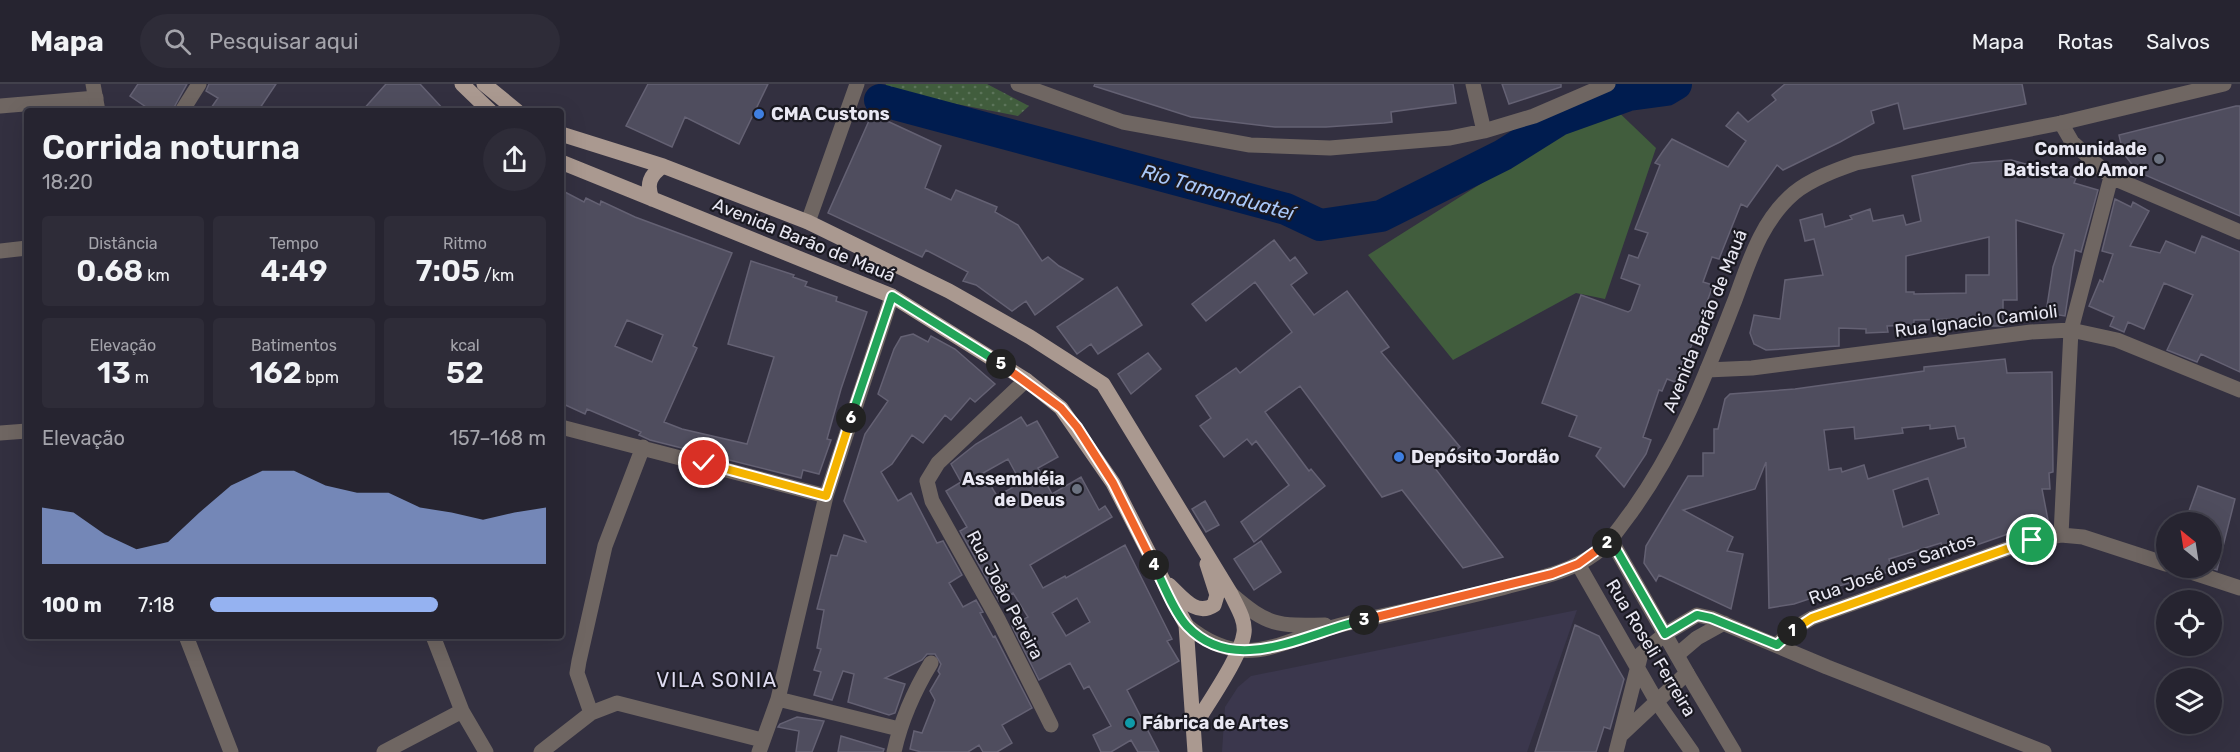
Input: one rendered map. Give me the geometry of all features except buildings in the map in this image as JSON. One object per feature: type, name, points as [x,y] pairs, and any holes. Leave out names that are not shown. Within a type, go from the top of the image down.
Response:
[{"type":"main road","points":[[462,84],[487,108]]},
{"type":"main road","points":[[484,84],[513,108]]},
{"type":"main road","name":"Avenida Barão de Mauá","points":[[564,135],[663,166],[808,222],[949,291],[1030,337],[1103,384],[1231,594]]},
{"type":"main road","name":"Avenida Barão de Mauá","points":[[564,163],[892,296],[1026,380],[1061,408],[1077,427],[1113,483],[1186,625]]},
{"type":"main road","points":[[652,200],[649,189],[650,179],[653,173],[663,166]]},
{"type":"main road","points":[[1160,577],[1195,608],[1208,609],[1214,605],[1217,595],[1207,568],[1209,557]]},
{"type":"main road","points":[[1194,727],[1238,652],[1244,633],[1243,624],[1231,594]]},
{"type":"main road","points":[[1186,625],[1195,752]]},
{"type":"street","points":[[184,108],[199,84]]},
{"type":"street","points":[[808,222],[857,84]]},
{"type":"street","points":[[1018,84],[1051,90],[1123,122],[1250,145],[1330,148],[1450,138],[1484,131],[1534,116],[1608,84]]},
{"type":"street","points":[[1473,84],[1484,131]]},
{"type":"street","name":"Avenida Barão de Mauá","points":[[1186,625],[1204,640],[1238,652],[1260,651],[1340,625],[1448,602],[1552,574],[1578,564],[1597,553],[1611,540],[1662,468],[1676,442],[1707,370],[1767,222],[1795,193],[1831,172],[1856,163],[2061,123],[2224,84]]},
{"type":"street","points":[[0,106],[95,98]]},
{"type":"street","points":[[2061,123],[2072,142],[2111,177],[2240,232]]},
{"type":"street","points":[[2061,535],[2071,330],[2111,177]]},
{"type":"street","points":[[0,250],[24,248]]},
{"type":"street","points":[[541,752],[591,713],[616,703],[761,746],[778,699],[826,496],[892,296]]},
{"type":"street","name":"Rua Ignacio Camioli","points":[[1707,370],[1752,368],[2031,332],[2071,330],[2116,340],[2240,390]]},
{"type":"street","name":"Rua João Pereira","points":[[1026,380],[938,463],[927,481],[932,501],[999,621],[1051,725]]},
{"type":"street","points":[[564,428],[826,496]]},
{"type":"street","points":[[0,433],[24,431]]},
{"type":"street","points":[[591,713],[577,673],[579,661],[605,546],[642,447]]},
{"type":"street","name":"Rua José dos Santos","points":[[1777,645],[1793,629],[1812,618],[2032,540],[2061,535],[2083,537],[2156,561]]},
{"type":"street","name":"Rua Roseli Ferreira","points":[[1611,540],[1734,752]]},
{"type":"street","name":"Rua Roseli Ferreira","points":[[1578,564],[1657,702],[1692,752]]},
{"type":"street","points":[[2210,578],[2240,588]]},
{"type":"street","name":"Avenida Barão de Mauá","points":[[1231,594],[1255,615],[1269,622],[1289,626],[1340,625]]},
{"type":"street","points":[[1616,752],[1637,664],[1646,649],[1665,634],[1697,615],[1724,623],[2044,752]]},
{"type":"street","points":[[1677,655],[1697,638],[1724,623]]},
{"type":"street","points":[[187,639],[231,752]]},
{"type":"street","points":[[434,639],[462,711],[486,752]]},
{"type":"street","points":[[894,752],[899,729],[917,686],[931,663]]},
{"type":"street","points":[[1621,735],[1687,673]]},
{"type":"street","points":[[778,699],[899,729]]},
{"type":"street","points":[[384,752],[462,711]]},
{"type":"shaded area","points":[[1577,610],[1527,752],[1222,752],[1225,707],[1238,687],[1251,676]]},
{"type":"green space","points":[[886,84],[987,84],[1029,106],[1018,116],[884,90]]},
{"type":"green space","points":[[1609,103],[1656,148],[1605,299],[1576,293],[1453,360],[1368,255]]},
{"type":"waterway","name":"Rio Tamanduateí","points":[[880,100],[1286,209],[1320,225],[1381,216],[1503,155],[1559,120],[1629,95],[1666,90],[1676,84]]},
{"type":"place","name":"CMA Custons","points":[[759,114]]},
{"type":"place","name":"Comunidade Batista do Amor","points":[[2159,159]]},
{"type":"place","name":"Depósito Jordão","points":[[1399,457]]},
{"type":"place","name":"Assembléia de Deus","points":[[1077,489]]},
{"type":"place","name":"Fábrica de Artes","points":[[1130,723]]},
{"type":"district","name":"VILA SONIA","points":[[717,680]]},
{"type":"route","points":[[704,463],[826,496],[892,296],[1026,380],[1061,408],[1077,427],[1113,483],[1186,625],[1204,640],[1224,649],[1238,652],[1260,651],[1340,625],[1448,602],[1552,574],[1578,564],[1597,553],[1611,540],[1665,634],[1686,619],[1697,615],[1711,618],[1777,645],[1793,629],[1812,618],[2032,540]]}]
